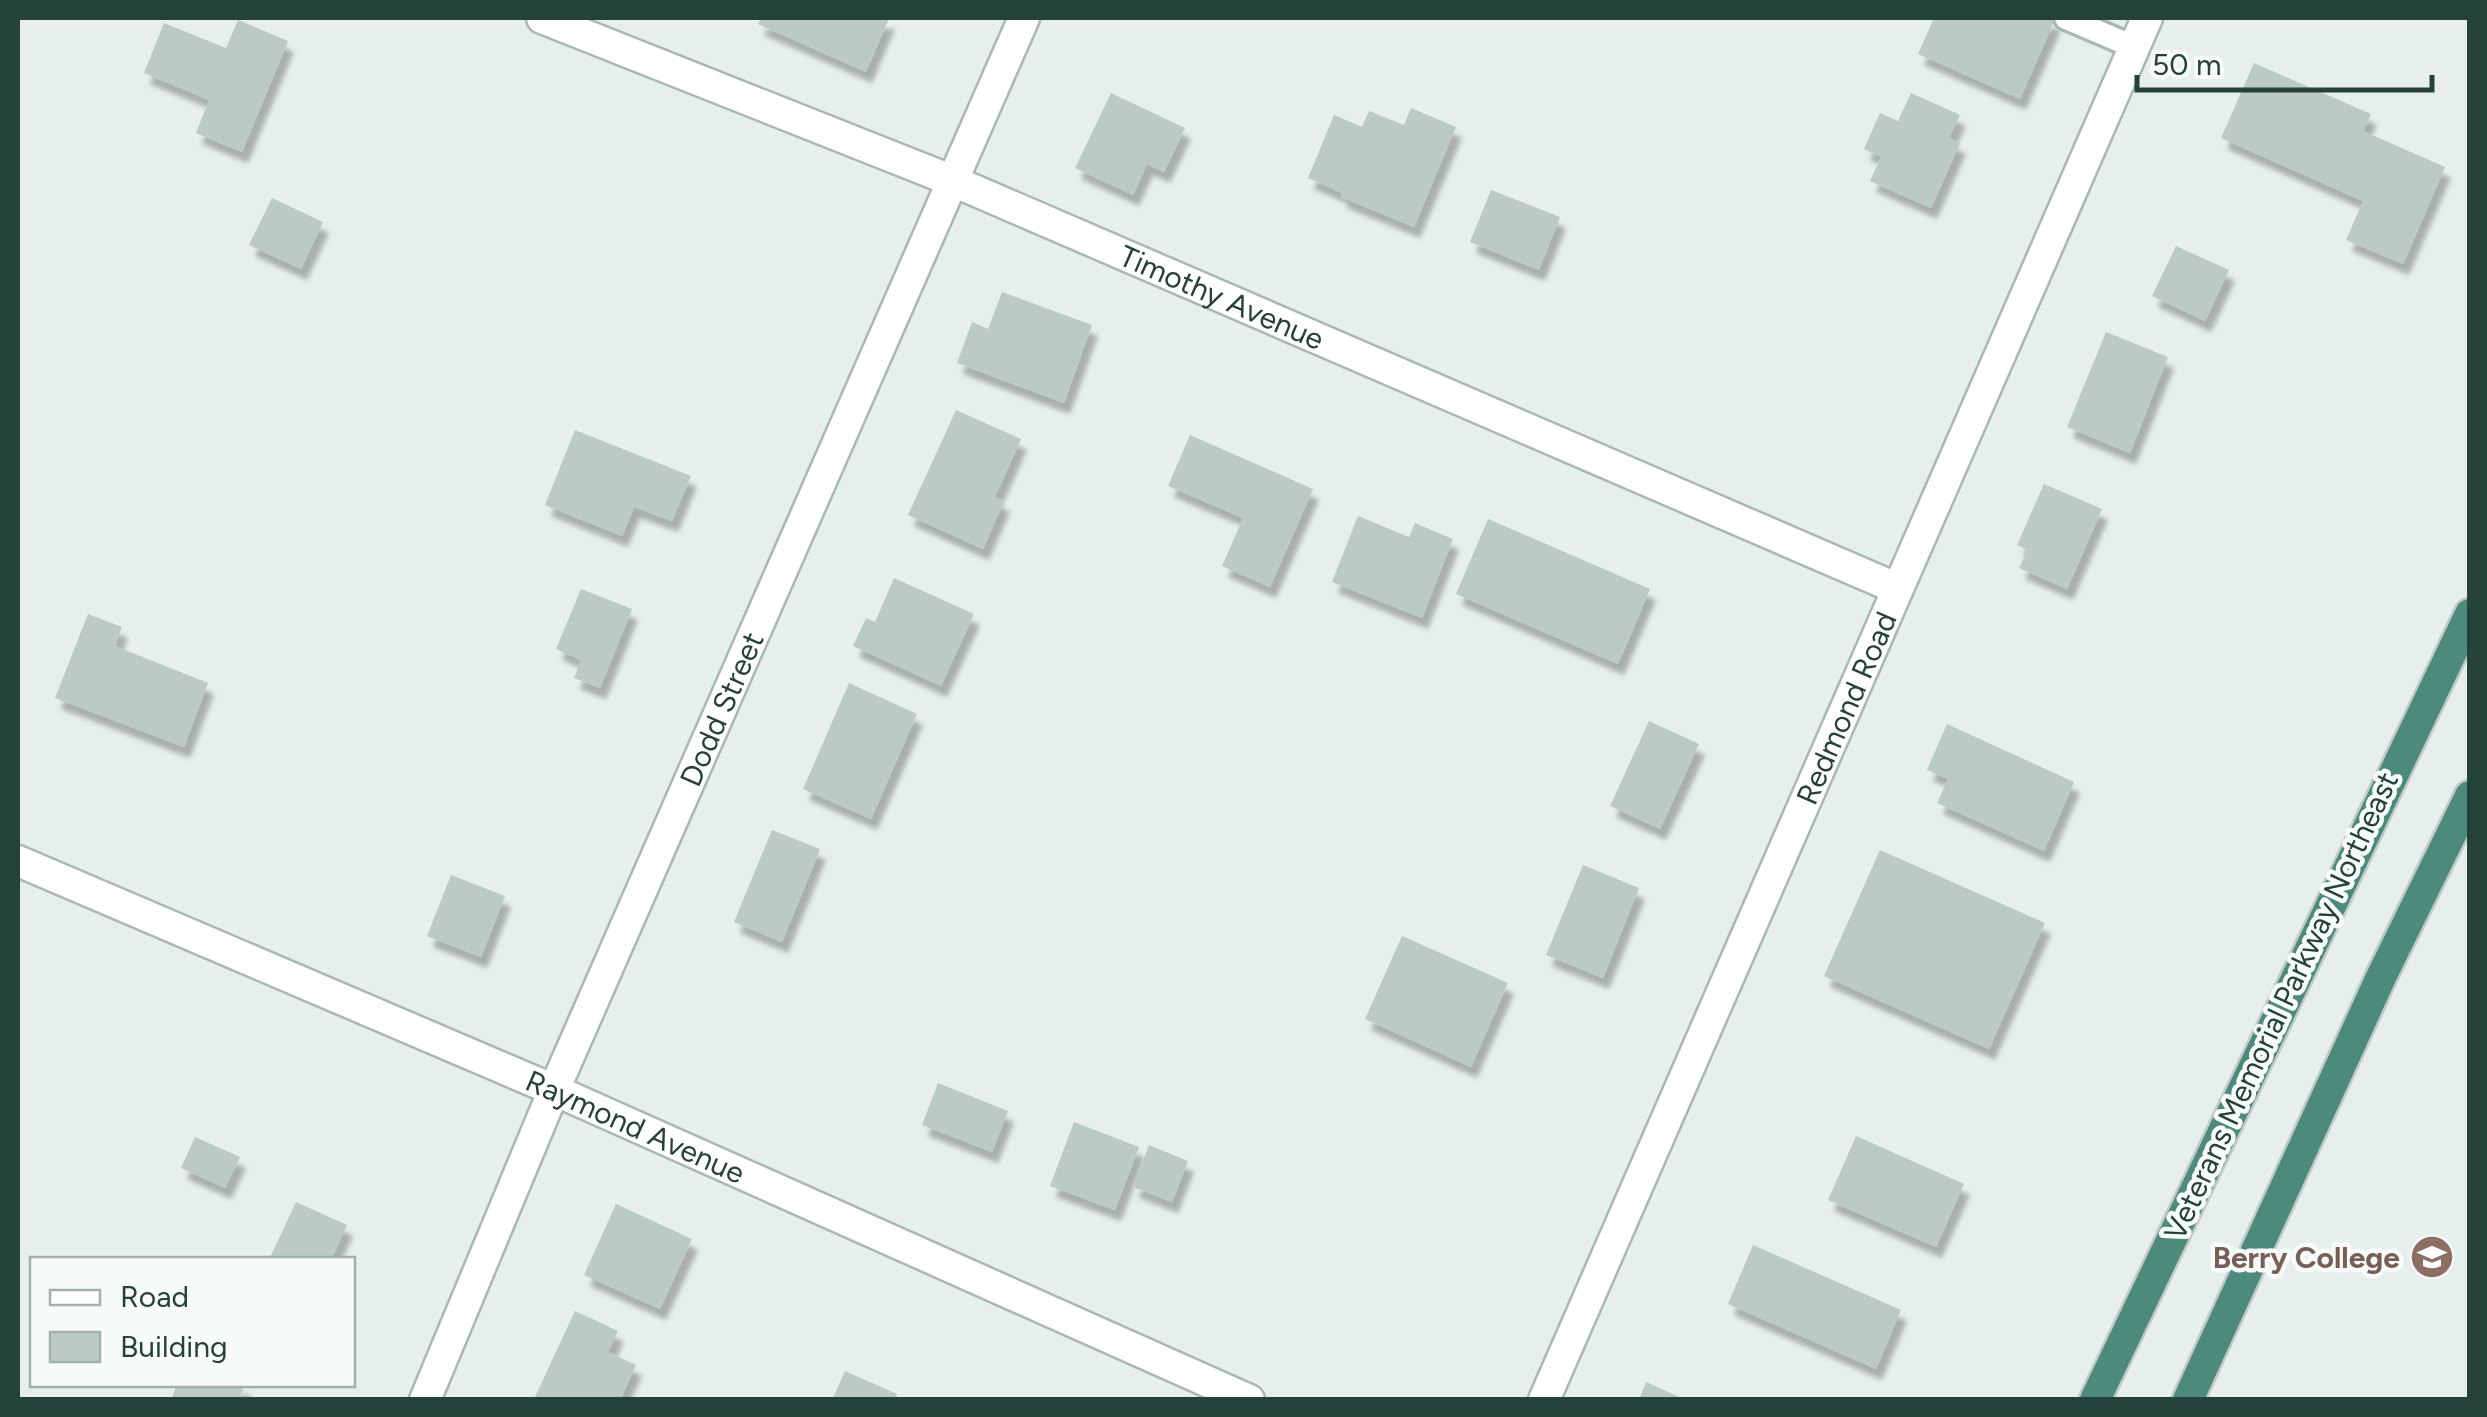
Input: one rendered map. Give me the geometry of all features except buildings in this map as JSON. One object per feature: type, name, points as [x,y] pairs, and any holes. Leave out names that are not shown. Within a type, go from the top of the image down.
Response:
[{"type":"highway","name":"Veterans Memorial Parkway Northeast","points":[[2095,1400],[2470,614]]},
{"type":"highway","points":[[2188,1400],[2382,974],[2470,796]]},
{"type":"street","name":"Timothy Avenue","points":[[542,18],[953,181],[1896,588]]},
{"type":"street","name":"Dodd Street","points":[[424,1400],[554,1090],[1024,18]]},
{"type":"street","name":"Redmond Road","points":[[1544,1400],[2147,18]]},
{"type":"street","name":"Raymond Avenue","points":[[18,860],[554,1090],[1249,1400]]},
{"type":"lane","points":[[2066,18],[2134,47]]},
{"type":"place","name":"Berry College","points":[[2432,1257]]}]
